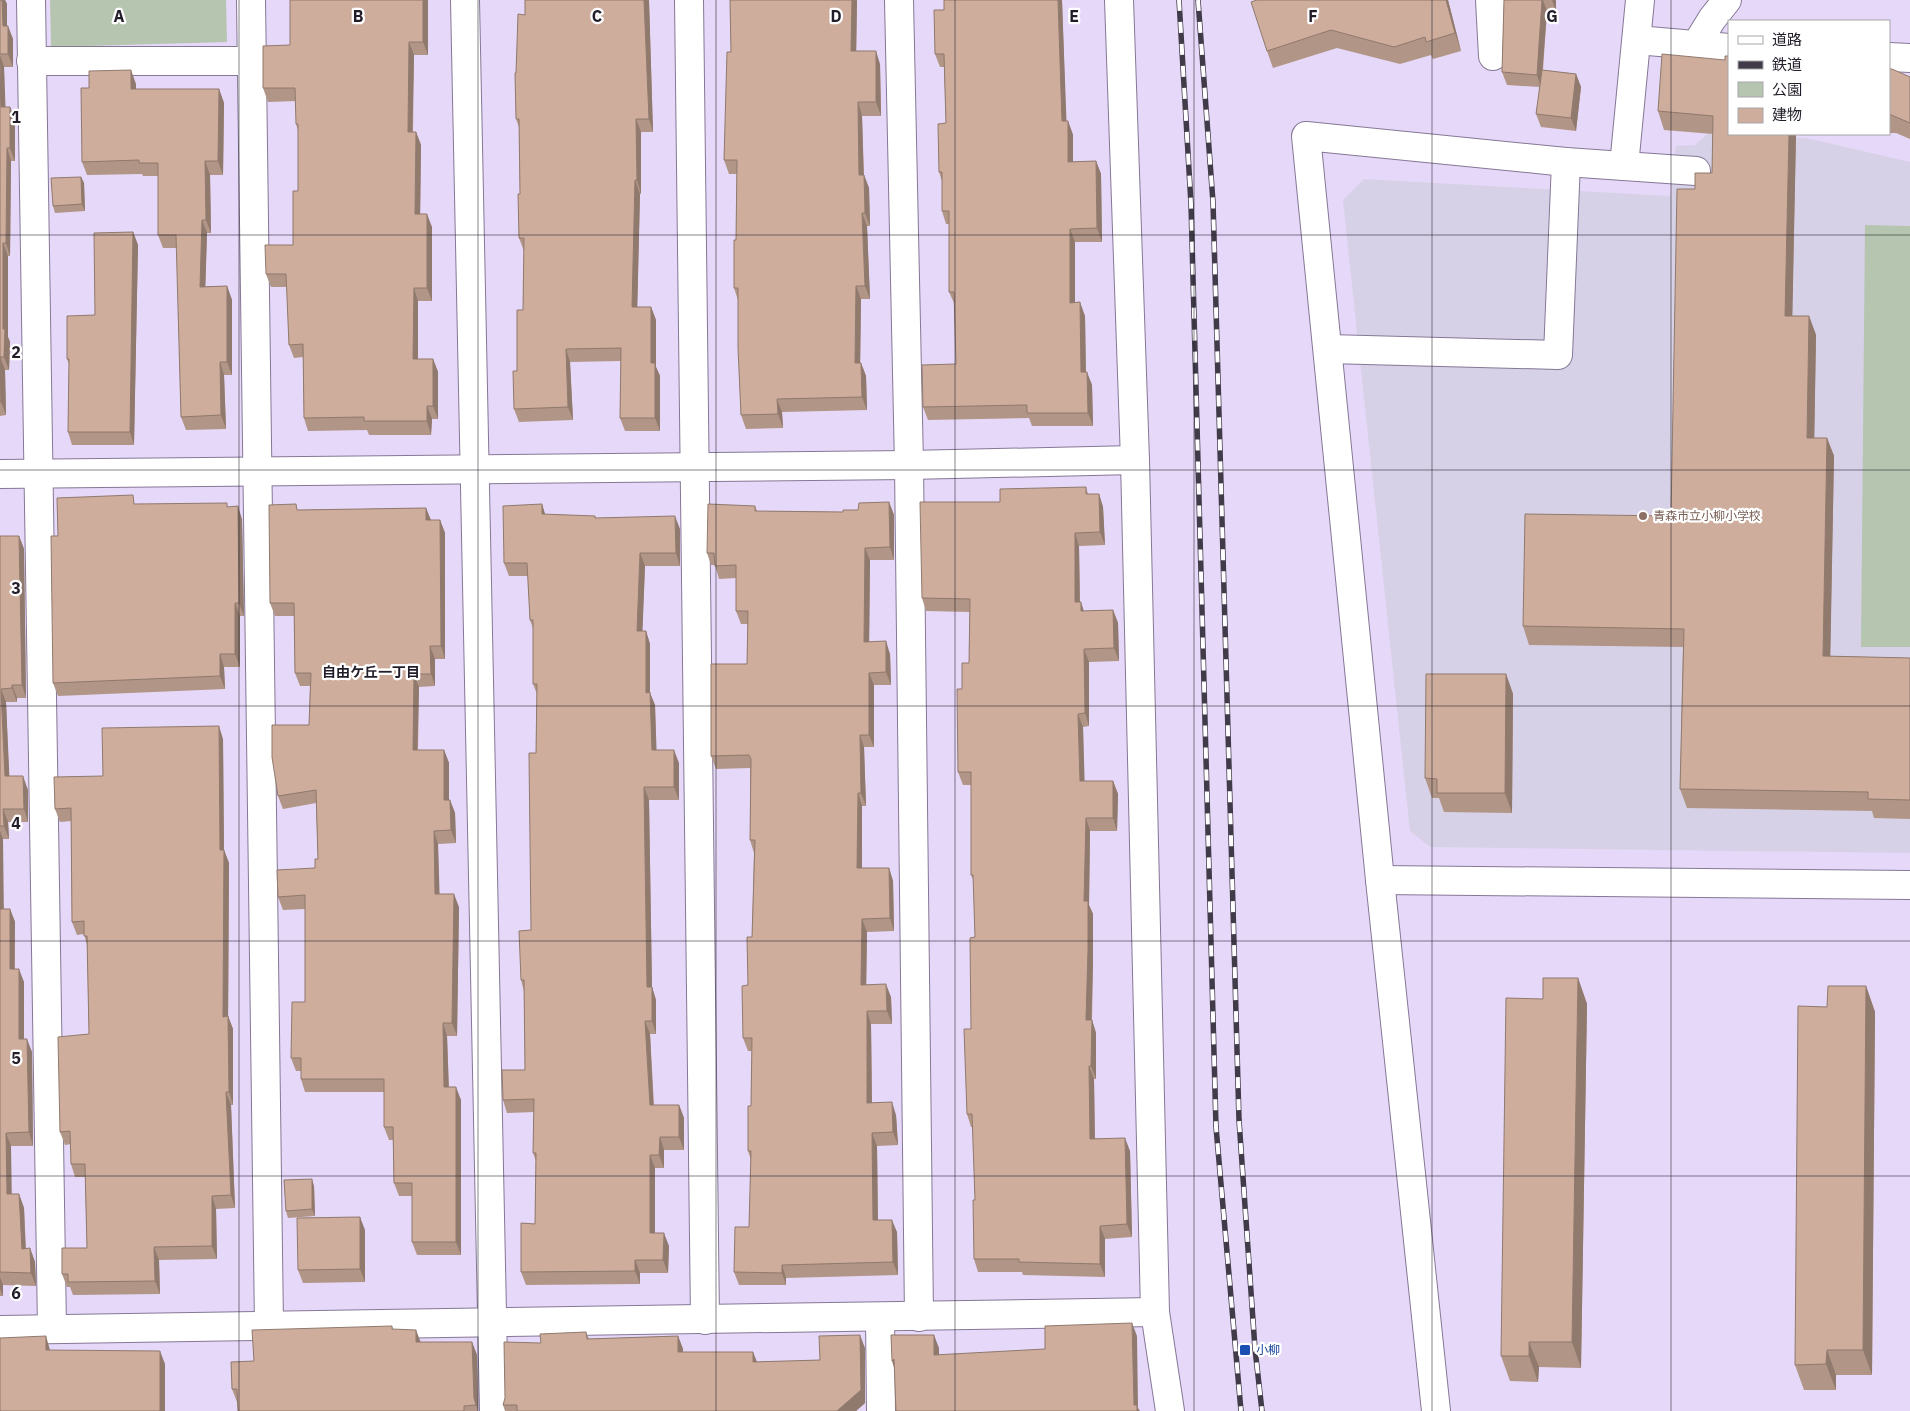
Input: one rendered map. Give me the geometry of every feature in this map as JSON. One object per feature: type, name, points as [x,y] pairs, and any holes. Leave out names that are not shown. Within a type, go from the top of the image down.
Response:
[{"type":"street","points":[[31,0],[52,1329]]},
{"type":"street","points":[[251,0],[269,1326]]},
{"type":"street","points":[[465,0],[494,1323],[494,1411]]},
{"type":"street","points":[[689,0],[705,1320]]},
{"type":"street","points":[[900,0],[909,465],[918,1316]]},
{"type":"street","points":[[1119,0],[1135,460],[1155,1312],[1170,1411]]},
{"type":"street","points":[[1490,0],[1493,56]]},
{"type":"street","points":[[1624,166],[1640,0]]},
{"type":"street","points":[[1696,45],[1712,19],[1727,0]]},
{"type":"street","points":[[1637,40],[1728,48]]},
{"type":"street","points":[[1890,57],[1910,58]]},
{"type":"street","points":[[32,61],[252,61]]},
{"type":"street","points":[[1436,1411],[1380,880],[1306,136],[1566,162],[1696,171]]},
{"type":"street","points":[[1328,349],[1558,355],[1566,162]]},
{"type":"street","points":[[0,474],[909,465],[1135,460]]},
{"type":"street","points":[[1380,880],[1910,885]]},
{"type":"street","points":[[0,1330],[1155,1312]]},
{"type":"street","points":[[880,1317],[881,1411]]},
{"type":"shaded area","name":"青森市立小柳小学校","points":[[1713,129],[1728,135],[1769,135],[1811,139],[1910,162],[1910,853],[1430,847],[1410,831],[1343,200],[1364,179],[1670,196],[1676,146],[1695,145]]},
{"type":"green space","points":[[50,0],[226,0],[227,42],[51,47]]},
{"type":"green space","points":[[1865,225],[1910,226],[1910,647],[1861,647]]},
{"type":"building","points":[[0,0],[2,0],[3,26],[8,26],[8,54],[0,54]]},
{"type":"building","points":[[290,0],[423,0],[423,42],[409,42],[408,132],[416,132],[415,214],[427,214],[427,288],[414,288],[413,359],[433,359],[433,406],[427,406],[427,421],[364,421],[364,417],[304,418],[303,344],[289,345],[286,274],[266,274],[265,245],[293,245],[293,191],[298,191],[298,124],[296,124],[295,88],[263,88],[263,46],[290,45]]},
{"type":"building","points":[[525,0],[644,0],[649,119],[636,119],[637,180],[635,180],[632,307],[651,307],[651,363],[655,363],[655,418],[620,418],[621,348],[566,349],[568,407],[514,409],[513,371],[517,371],[517,310],[523,310],[524,238],[519,238],[519,119],[516,119],[515,73],[518,14],[525,15]]},
{"type":"building","points":[[730,0],[852,0],[851,51],[876,51],[876,102],[858,102],[859,175],[864,175],[865,213],[862,213],[865,286],[856,286],[855,363],[861,363],[862,397],[777,399],[778,414],[741,415],[738,288],[734,288],[737,160],[724,160],[727,52],[731,52]]},
{"type":"building","points":[[944,0],[1058,0],[1062,121],[1068,121],[1068,162],[1096,161],[1097,228],[1070,229],[1070,303],[1080,302],[1081,372],[1087,372],[1088,413],[1027,413],[1027,405],[923,407],[922,365],[956,364],[954,292],[949,292],[949,211],[942,211],[942,172],[939,172],[938,124],[946,123],[944,54],[935,54],[934,10],[944,10]]},
{"type":"building","points":[[1257,0],[1446,0],[1455,33],[1426,42],[1425,37],[1394,47],[1331,30],[1267,51],[1251,2]]},
{"type":"building","points":[[1504,0],[1542,0],[1537,75],[1502,72]]},
{"type":"building","points":[[1662,54],[1725,60],[1725,56],[1728,56],[1728,135],[1789,135],[1785,316],[1809,316],[1807,438],[1827,438],[1823,656],[1910,658],[1910,800],[1868,799],[1868,792],[1680,789],[1684,629],[1523,626],[1525,514],[1671,516],[1677,189],[1695,189],[1695,173],[1712,173],[1713,116],[1658,111]]},
{"type":"building","points":[[1890,69],[1910,77],[1910,123],[1890,114]]},
{"type":"building","points":[[131,70],[131,89],[219,89],[218,161],[205,161],[206,220],[202,220],[200,287],[227,286],[227,362],[220,362],[221,415],[181,417],[176,235],[158,235],[158,163],[139,163],[139,160],[82,162],[81,88],[89,88],[89,71]]},
{"type":"building","points":[[1542,70],[1576,74],[1571,118],[1536,114]]},
{"type":"building","points":[[0,73],[1,107],[10,107],[10,148],[7,148],[6,243],[3,243],[4,357],[0,357]]},
{"type":"building","points":[[81,177],[82,204],[53,206],[51,178]]},
{"type":"building","points":[[133,232],[130,432],[68,432],[69,359],[67,359],[67,316],[95,315],[94,233]]},
{"type":"building","points":[[0,357],[1,402],[0,402]]},
{"type":"building","points":[[1086,487],[1086,494],[1099,494],[1100,532],[1075,533],[1075,602],[1081,602],[1081,611],[1113,610],[1114,648],[1084,649],[1085,713],[1078,714],[1080,781],[1113,781],[1113,818],[1086,818],[1084,901],[1088,901],[1088,950],[1086,1020],[1092,1020],[1091,1066],[1089,1066],[1090,1139],[1125,1138],[1127,1224],[1100,1226],[1100,1264],[1019,1262],[1019,1259],[974,1259],[973,1200],[975,1200],[972,1114],[967,1114],[964,1029],[971,1029],[970,938],[975,937],[973,875],[971,875],[971,772],[958,772],[957,689],[962,689],[962,663],[969,663],[970,599],[922,598],[920,502],[1000,502],[1000,489]]},
{"type":"building","points":[[133,495],[134,504],[227,503],[227,507],[238,506],[239,603],[235,603],[235,654],[220,654],[220,676],[53,683],[51,536],[58,536],[57,498]]},
{"type":"building","points":[[889,502],[890,547],[865,548],[864,642],[886,641],[886,672],[869,673],[869,735],[860,735],[861,793],[858,793],[857,868],[889,868],[890,918],[862,919],[861,985],[886,984],[887,1011],[867,1011],[867,1103],[892,1102],[893,1132],[872,1133],[873,1220],[892,1220],[893,1262],[782,1265],[782,1273],[734,1272],[735,1227],[749,1227],[751,1151],[748,1151],[748,1106],[751,1106],[752,1038],[743,1038],[742,986],[748,985],[747,937],[752,937],[755,840],[750,840],[751,759],[749,755],[711,756],[711,664],[747,664],[748,611],[736,611],[736,565],[715,566],[714,553],[707,553],[708,504],[755,506],[755,511],[843,512],[843,510],[858,510],[859,503]]},
{"type":"building","points":[[296,504],[297,510],[426,508],[426,520],[440,520],[441,646],[430,646],[431,674],[414,674],[413,750],[444,750],[444,800],[450,800],[451,830],[434,831],[435,894],[454,894],[452,1023],[443,1023],[444,1087],[456,1087],[456,1242],[412,1242],[412,1183],[394,1183],[393,1127],[384,1127],[384,1079],[301,1079],[301,1058],[291,1058],[292,1002],[305,1002],[305,895],[278,897],[277,870],[315,868],[315,859],[318,859],[316,790],[278,796],[272,757],[272,725],[309,725],[311,673],[295,673],[294,603],[270,603],[269,505]]},
{"type":"building","points":[[542,504],[542,514],[595,516],[595,518],[675,516],[676,553],[640,553],[637,631],[646,631],[646,693],[650,692],[652,750],[674,750],[674,787],[644,787],[647,987],[652,987],[652,1021],[645,1021],[650,1105],[679,1105],[679,1137],[660,1137],[659,1155],[650,1155],[650,1233],[664,1233],[663,1260],[635,1260],[635,1271],[521,1272],[521,1223],[535,1224],[536,1153],[533,1153],[534,1099],[503,1100],[502,1070],[525,1070],[524,980],[521,980],[519,931],[531,930],[529,753],[536,753],[537,684],[533,684],[533,620],[530,620],[527,563],[504,563],[503,506]]},
{"type":"building","points":[[0,536],[19,536],[22,685],[12,685],[12,688],[1,689],[5,776],[23,776],[24,809],[3,809],[4,826],[0,826]]},
{"type":"building","points":[[1426,674],[1506,674],[1505,793],[1437,793],[1437,779],[1425,778]]},
{"type":"building","points":[[219,726],[220,850],[224,850],[223,1017],[228,1016],[229,1092],[226,1092],[231,1195],[212,1196],[212,1246],[154,1247],[155,1281],[68,1282],[68,1274],[62,1274],[62,1248],[87,1248],[85,1164],[71,1164],[70,1131],[60,1132],[58,1037],[89,1034],[87,936],[84,936],[84,921],[72,922],[71,808],[55,809],[54,777],[103,776],[102,728]]},
{"type":"building","points":[[0,909],[10,909],[10,969],[19,969],[19,1039],[27,1039],[29,1132],[6,1133],[7,1194],[19,1194],[22,1249],[30,1248],[31,1273],[0,1272]]},
{"type":"building","points":[[1543,978],[1578,978],[1572,1342],[1529,1342],[1529,1356],[1501,1356],[1506,998],[1543,999]]},
{"type":"building","points":[[1828,986],[1866,986],[1863,1350],[1827,1350],[1826,1364],[1795,1365],[1798,1006],[1827,1007]]},
{"type":"building","points":[[312,1179],[312,1209],[286,1211],[284,1180]]},
{"type":"building","points":[[360,1217],[360,1269],[298,1270],[297,1218]]},
{"type":"building","points":[[1132,1323],[1134,1405],[1137,1405],[1137,1411],[896,1411],[891,1335],[934,1335],[934,1355],[1045,1349],[1045,1326]]},
{"type":"building","points":[[392,1326],[392,1329],[416,1330],[416,1342],[472,1342],[474,1398],[476,1405],[464,1406],[464,1411],[238,1411],[237,1389],[232,1389],[231,1362],[254,1361],[252,1330]]},
{"type":"building","points":[[586,1332],[587,1339],[678,1336],[678,1352],[753,1352],[753,1362],[820,1360],[819,1336],[860,1335],[861,1390],[837,1411],[517,1411],[517,1405],[503,1405],[505,1398],[504,1342],[541,1343],[540,1334]]},
{"type":"building","points":[[46,1336],[46,1350],[160,1351],[160,1411],[0,1411],[0,1338]]},
{"type":"railway","points":[[1179,0],[1191,204],[1216,1127],[1241,1411]]},
{"type":"railway","points":[[1198,0],[1213,202],[1239,1120],[1255,1349],[1262,1411]]},
{"type":"place","name":"青森市立小柳小学校","points":[[1643,516]]},
{"type":"place","name":"小柳","points":[[1245,1350]]},
{"type":"district","name":"自由ケ丘一丁目","points":[[371,672]]}]
